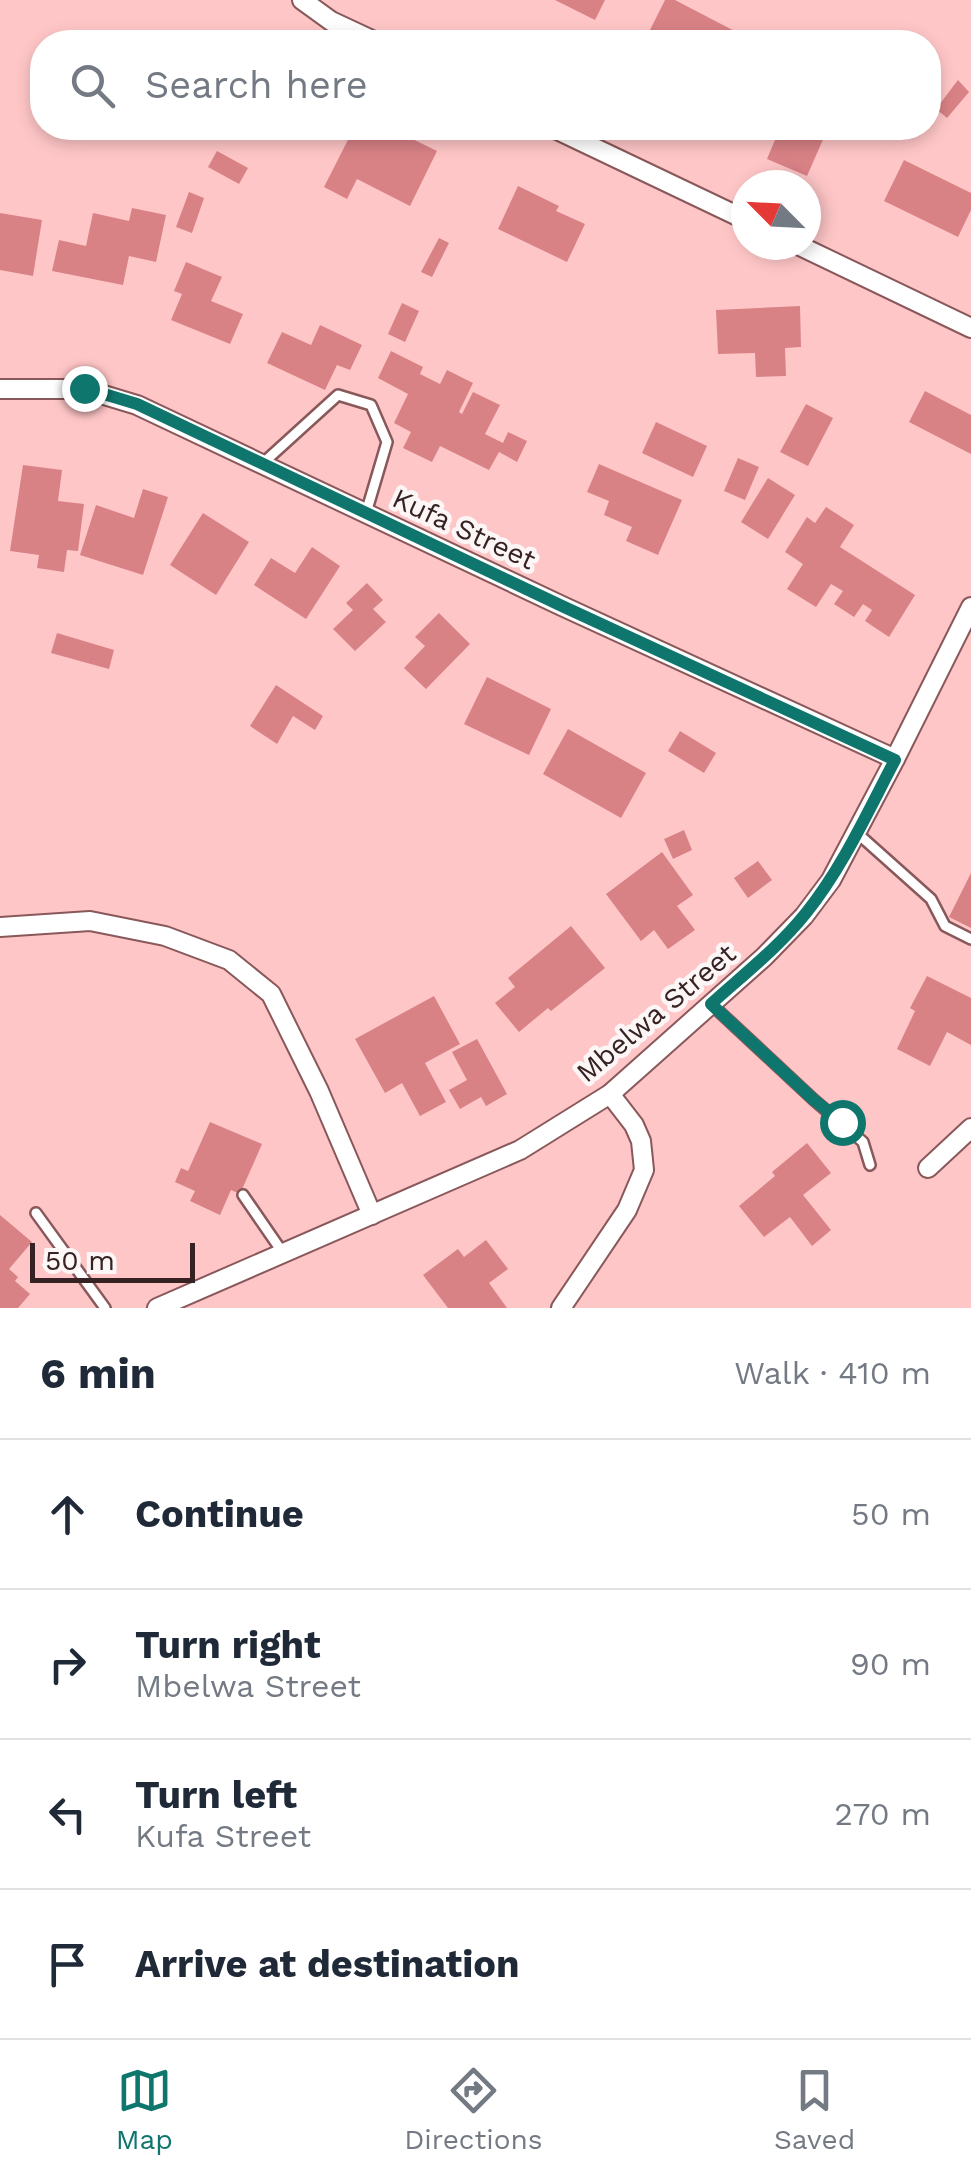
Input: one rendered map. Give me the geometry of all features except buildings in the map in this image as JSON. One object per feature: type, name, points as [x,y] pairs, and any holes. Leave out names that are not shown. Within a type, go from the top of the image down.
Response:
[{"type":"street","points":[[302,0],[351,30]]},
{"type":"street","points":[[578,140],[731,213]]},
{"type":"street","points":[[821,256],[971,328]]},
{"type":"street","name":"Kufa Street","points":[[0,389],[84,388],[137,404],[895,760]]},
{"type":"street","name":"Mbelwa Street","points":[[157,1308],[520,1150],[610,1094],[804,916],[830,880],[895,760],[971,607]]},
{"type":"street","points":[[0,927],[90,921],[165,936],[229,960],[271,994],[289,1026],[372,1215]]},
{"type":"street","points":[[560,1308],[627,1210],[644,1170],[634,1126],[610,1094]]},
{"type":"street","points":[[928,1168],[971,1128]]},
{"type":"lane","points":[[262,464],[338,395],[371,405],[387,442],[366,513]]},
{"type":"lane","points":[[856,832],[932,899],[945,926],[971,938]]},
{"type":"lane","points":[[711,1004],[863,1142],[870,1165]]},
{"type":"lane","points":[[243,1195],[283,1254]]},
{"type":"lane","points":[[36,1213],[105,1308]]},
{"type":"route","points":[[84,388],[137,404],[895,760],[830,880],[804,916],[711,1004],[842,1122]]}]
